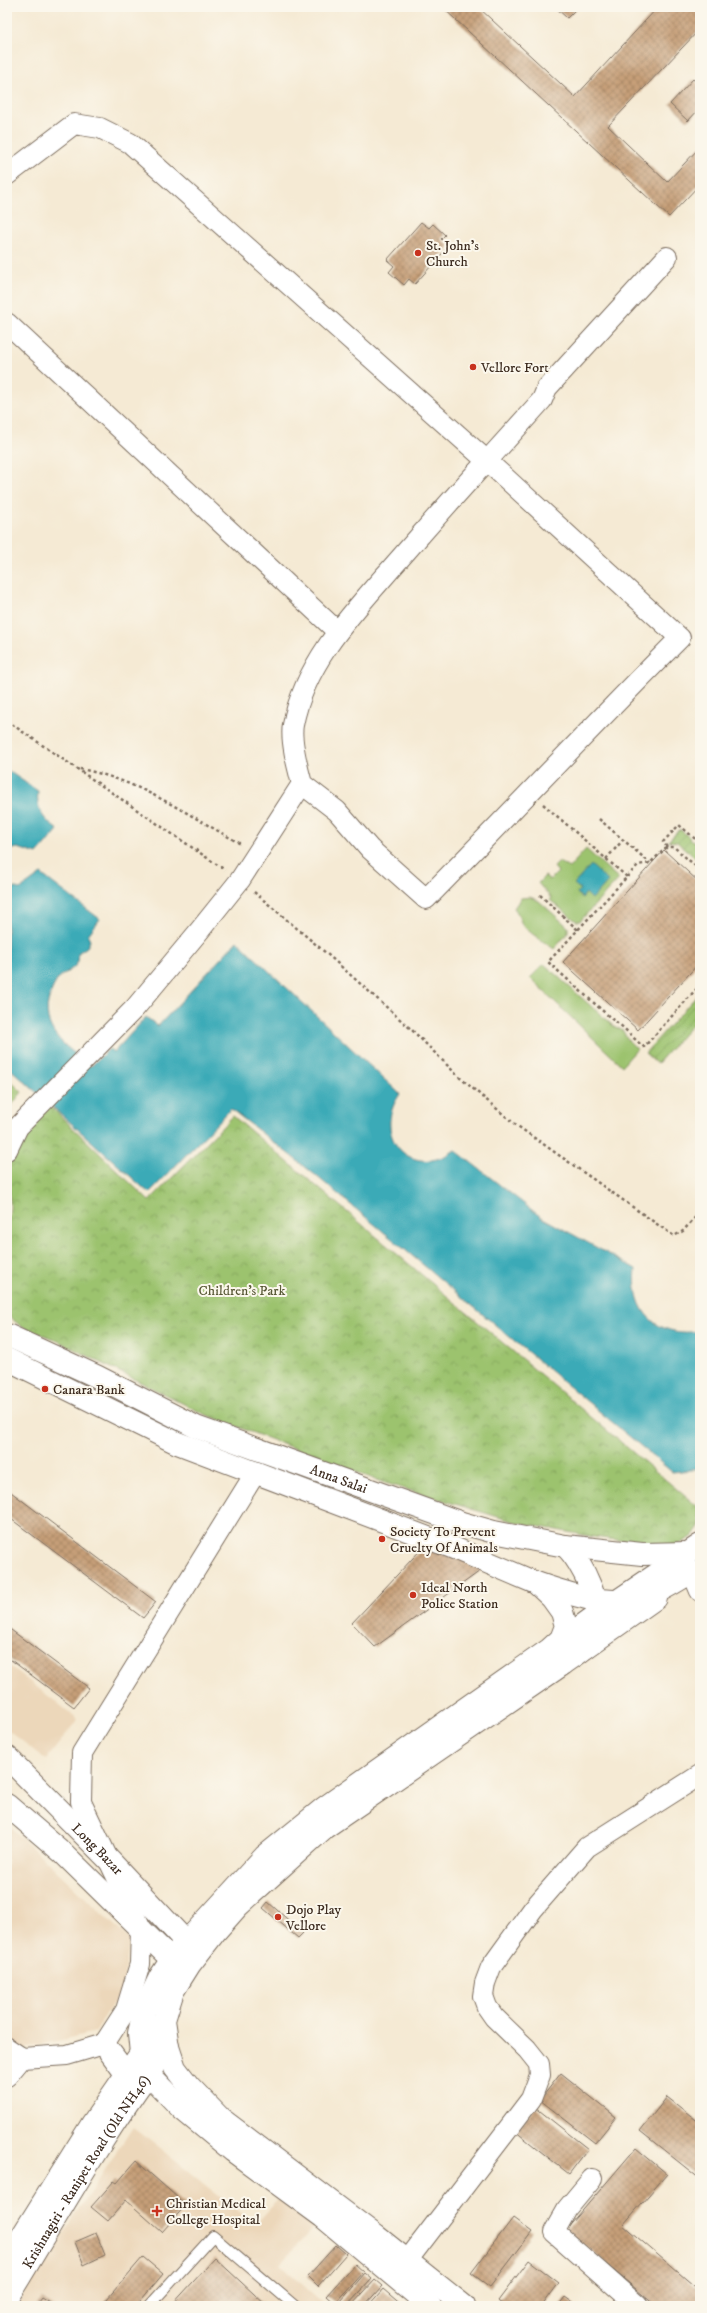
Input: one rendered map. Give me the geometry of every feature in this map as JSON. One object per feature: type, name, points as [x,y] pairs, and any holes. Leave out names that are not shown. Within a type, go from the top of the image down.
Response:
[{"type":"main road","name":"Anna Salai","points":[[7,1335],[98,1377],[196,1427],[462,1523],[494,1532],[565,1546],[642,1554],[696,1566]]},
{"type":"main road","name":"Anna Salai","points":[[7,1359],[175,1442],[448,1546],[536,1583],[552,1598],[562,1612],[566,1626],[560,1639],[550,1649]]},
{"type":"main road","points":[[565,1546],[573,1552],[579,1562],[596,1606],[599,1621],[596,1633],[577,1654]]},
{"type":"main road","points":[[138,2073],[139,2033],[144,2011],[160,1977],[171,1959],[265,1856],[324,1808],[550,1649],[596,1606],[640,1598],[696,1566]]},
{"type":"main road","points":[[464,2306],[220,2118],[189,2086],[175,2068],[168,2047],[164,2020],[173,1991],[215,1932],[238,1906],[324,1828],[577,1654],[696,1566]]},
{"type":"main road","points":[[536,1583],[596,1606]]},
{"type":"main road","name":"Long Bazar","points":[[7,1757],[111,1862],[186,1942]]},
{"type":"main road","points":[[7,1805],[63,1853],[171,1959]]},
{"type":"main road","name":"Krishnagiri - Ranipet Road (Old NH46)","points":[[7,2298],[138,2073],[164,2020]]},
{"type":"main road","points":[[104,2044],[233,2150],[322,2218],[430,2306]]},
{"type":"main road","name":"Krishnagiri - Ranipet Road (Old NH46)","points":[[7,2260],[92,2124],[138,2073],[168,2047]]},
{"type":"street","points":[[7,175],[74,124],[100,128],[130,143],[487,462],[680,638],[589,729],[531,793],[426,899],[370,849],[337,811],[302,784],[296,763],[292,726],[310,674],[351,613],[442,508],[487,462],[542,400],[547,388],[667,257]]},
{"type":"street","points":[[7,323],[338,632]]},
{"type":"street","points":[[7,1150],[12,1130],[135,1008],[240,880],[302,784]]},
{"type":"street","points":[[7,2076],[14,2053],[67,2054],[104,2044],[126,2010],[140,1964],[141,1928],[111,1862],[81,1802],[82,1753],[256,1472]]},
{"type":"street","points":[[407,2261],[531,2099],[540,2075],[539,2064],[527,2049],[494,2017],[487,2007],[483,1996],[485,1983],[491,1967],[533,1909],[587,1847],[700,1775]]},
{"type":"street","points":[[592,2180],[567,2209],[554,2232],[638,2306]]},
{"type":"lane","points":[[150,2306],[213,2236],[295,2306]]},
{"type":"path","points":[[7,721],[240,880],[326,953],[412,1030],[458,1076],[516,1125],[674,1236],[683,1231],[700,1212]]},
{"type":"path","points":[[77,768],[104,773],[156,797],[245,846],[256,854]]},
{"type":"path","points":[[531,793],[627,878]]},
{"type":"path","points":[[598,819],[650,864]]},
{"type":"path","points":[[667,847],[663,842],[679,825],[700,843]]},
{"type":"path","points":[[606,859],[623,840]]},
{"type":"path","points":[[700,870],[674,847],[667,847],[650,864],[638,865],[548,962],[612,1020],[624,1026],[632,1037],[644,1047],[700,985]]},
{"type":"path","points":[[540,895],[578,930]]},
{"type":"shaded area","points":[[7,1664],[78,1719],[46,1760],[7,1729]]},
{"type":"shaded area","points":[[7,1824],[130,1940],[122,1989],[95,2032],[24,2049],[7,2038]]},
{"type":"shaded area","name":"Christian Medical College Hospital","points":[[133,2127],[255,2225],[281,2196],[315,2226],[280,2264],[326,2306],[16,2306]]},
{"type":"green space","points":[[680,829],[700,847],[700,862],[677,842],[668,841]]},
{"type":"green space","points":[[586,849],[619,879],[580,921],[576,921],[550,900],[551,898],[538,883],[545,876],[550,880],[558,872],[554,867],[559,862],[569,868]]},
{"type":"green space","points":[[530,897],[539,901],[568,927],[568,933],[554,949],[526,929],[514,908],[521,898]]},
{"type":"green space","points":[[544,964],[612,1025],[623,1031],[627,1039],[637,1049],[622,1066],[530,978]]},
{"type":"green space","points":[[700,992],[700,1016],[657,1064],[645,1053]]},
{"type":"green space","points":[[7,1078],[22,1092],[7,1111]]},
{"type":"green space","name":"Children's Park","points":[[47,1103],[149,1201],[233,1116],[698,1507],[700,1525],[692,1537],[674,1547],[594,1537],[515,1522],[382,1482],[204,1414],[54,1339],[22,1327],[7,1315],[7,1222],[10,1208],[8,1175],[11,1159],[18,1141],[34,1118]]},
{"type":"water","points":[[7,770],[38,791],[39,809],[48,822],[58,830],[37,854],[18,848],[7,850]]},
{"type":"water","points":[[591,865],[608,881],[592,899],[586,893],[582,898],[577,893],[580,889],[574,884]]},
{"type":"water","points":[[41,874],[100,919],[88,935],[90,941],[87,947],[78,953],[78,962],[74,968],[60,977],[52,989],[48,1002],[47,1013],[49,1023],[59,1039],[91,1066],[109,1049],[114,1052],[146,1017],[158,1026],[237,941],[400,1094],[392,1110],[390,1125],[393,1139],[400,1150],[411,1157],[424,1160],[439,1158],[455,1150],[541,1217],[636,1269],[638,1298],[650,1319],[660,1326],[671,1330],[685,1332],[700,1331],[700,1469],[672,1472],[309,1170],[231,1109],[149,1193],[7,1066],[7,1053],[10,1050],[7,1047],[7,886],[20,889]]},
{"type":"building","points":[[442,7],[478,7],[575,97],[658,7],[700,7],[700,29],[608,126],[667,182],[700,147],[700,184],[669,217]]},
{"type":"building","points":[[555,7],[578,7],[567,18]]},
{"type":"building","points":[[693,79],[700,85],[700,108],[688,121],[670,104]]},
{"type":"building","name":"St. John's Church","points":[[421,222],[429,228],[433,224],[445,235],[441,239],[449,246],[415,284],[409,279],[404,285],[389,272],[394,266],[387,260]]},
{"type":"building","points":[[664,850],[700,883],[700,962],[638,1030],[563,962]]},
{"type":"building","points":[[7,1489],[156,1602],[143,1618],[7,1516]]},
{"type":"building","name":"Ideal North Police Station","points":[[428,1542],[487,1566],[375,1647],[352,1623]]},
{"type":"building","points":[[7,1627],[89,1688],[74,1707],[7,1657]]},
{"type":"building","name":"Dojo Play Vellore","points":[[268,1902],[303,1933],[298,1938],[263,1908]]},
{"type":"building","points":[[561,2073],[616,2117],[595,2143],[540,2100]]},
{"type":"building","points":[[667,2097],[700,2123],[700,2179],[640,2131]]},
{"type":"building","points":[[535,2107],[588,2149],[569,2174],[515,2131]]},
{"type":"building","points":[[636,2148],[667,2174],[623,2225],[700,2291],[700,2306],[656,2306],[566,2230]]},
{"type":"building","points":[[136,2161],[186,2205],[162,2232],[126,2200],[108,2221],[91,2207],[114,2181],[117,2183]]},
{"type":"building","points":[[513,2218],[532,2232],[490,2287],[471,2273]]},
{"type":"building","points":[[96,2233],[105,2255],[84,2265],[75,2242]]},
{"type":"building","points":[[336,2245],[346,2254],[318,2286],[308,2276]]},
{"type":"building","points":[[143,2257],[163,2274],[136,2306],[101,2306]]},
{"type":"building","points":[[215,2258],[267,2306],[218,2306],[215,2303],[213,2306],[171,2306]]},
{"type":"building","points":[[529,2260],[559,2283],[542,2306],[504,2306],[498,2301]]},
{"type":"building","points":[[355,2264],[364,2272],[335,2304],[326,2296]]},
{"type":"building","points":[[365,2273],[372,2279],[347,2306],[341,2301]]},
{"type":"building","points":[[375,2280],[382,2286],[364,2306],[351,2306]]},
{"type":"building","points":[[383,2289],[403,2306],[368,2306]]},
{"type":"building","points":[[565,2297],[575,2304],[573,2306],[558,2306]]},
{"type":"building","points":[[42,2298],[55,2306],[36,2306]]},
{"type":"place","name":"St. John's Church","points":[[418,253]]},
{"type":"place","name":"Vellore Fort","points":[[473,367]]},
{"type":"place","name":"Canara Bank","points":[[45,1389]]},
{"type":"place","name":"Society To Prevent Cruelty Of Animals","points":[[382,1539]]},
{"type":"place","name":"Ideal North Police Station","points":[[413,1595]]},
{"type":"place","name":"Dojo Play Vellore","points":[[278,1917]]},
{"type":"place","name":"Christian Medical College Hospital","points":[[157,2211]]}]
